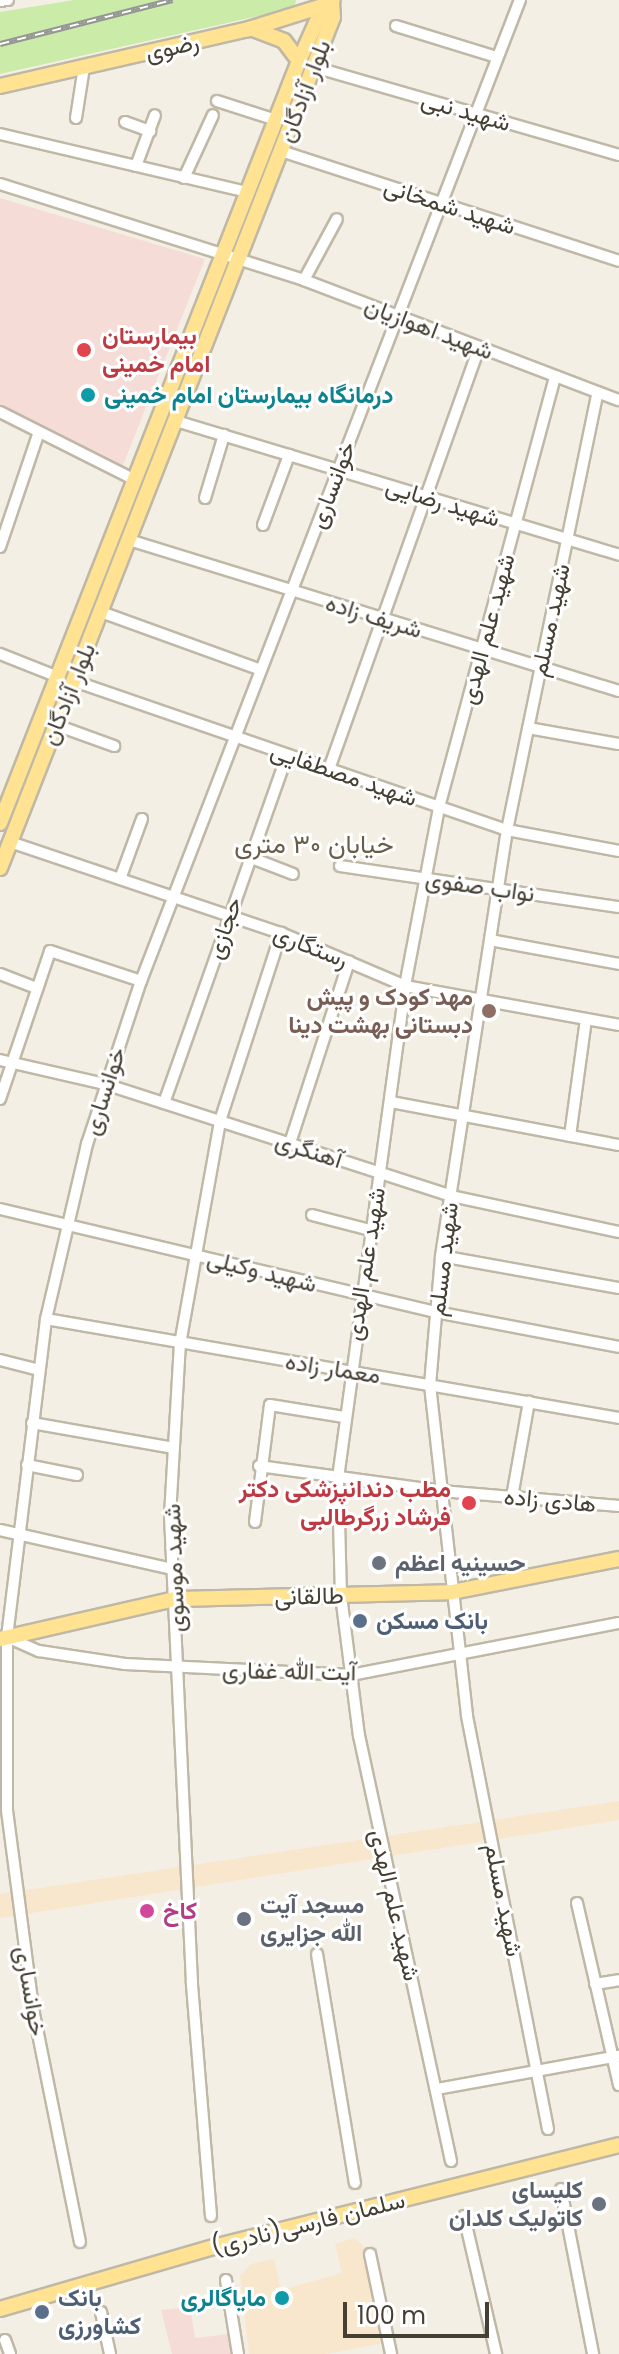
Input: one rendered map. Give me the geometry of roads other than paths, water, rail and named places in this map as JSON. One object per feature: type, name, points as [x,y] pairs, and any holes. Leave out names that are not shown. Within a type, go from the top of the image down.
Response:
[{"type":"main road","name":"رضوی","points":[[0,86],[249,29],[336,1]]},
{"type":"main road","name":"بلوار آزادگان","points":[[0,823],[299,61],[319,16],[336,1]]},
{"type":"main road","name":"بلوار آزادگان","points":[[0,868],[314,67],[336,1]]},
{"type":"main road","points":[[249,29],[273,34],[299,61]]},
{"type":"main road","points":[[73,638],[88,644]]},
{"type":"main road","name":"طالقانی","points":[[4,1638],[175,1599],[452,1592],[619,1559]]},
{"type":"main road","name":"سلمان فارسی(نادری)","points":[[0,2309],[217,2246],[619,2145]]},
{"type":"street","points":[[0,1],[8,0]]},
{"type":"street","name":"خوانساری","points":[[80,2242],[16,1905],[7,1810],[4,1638],[46,1319],[67,1224],[105,1084],[141,981],[520,0]]},
{"type":"street","points":[[396,26],[497,57]]},
{"type":"street","points":[[76,118],[84,67]]},
{"type":"street","name":"شهید نبی","points":[[314,67],[619,155]]},
{"type":"street","points":[[217,101],[276,120]]},
{"type":"street","points":[[136,166],[155,115]]},
{"type":"street","points":[[184,178],[213,115]]},
{"type":"street","points":[[125,122],[150,131]]},
{"type":"street","points":[[0,134],[247,192]]},
{"type":"street","name":"شهید شمخانی","points":[[281,151],[619,261]]},
{"type":"street","points":[[0,184],[224,253]]},
{"type":"street","points":[[304,280],[337,219]]},
{"type":"street","name":"شهید اهوازیان","points":[[224,253],[304,280],[619,400]]},
{"type":"street","points":[[329,769],[479,347]]},
{"type":"street","name":"شهید علم الهدی","points":[[451,2161],[359,1736],[341,1596],[338,1478],[359,1294],[391,1102],[405,986],[439,807],[555,376]]},
{"type":"street","name":"شهید مسلم","points":[[548,2129],[460,1654],[430,1385],[441,1256],[507,830],[598,392]]},
{"type":"street","points":[[0,412],[135,480]]},
{"type":"street","name":"شهید رضایی","points":[[176,421],[619,555]]},
{"type":"street","points":[[0,547],[39,432]]},
{"type":"street","points":[[205,498],[224,435]]},
{"type":"street","points":[[263,525],[289,455]]},
{"type":"street","name":"شریف زاده","points":[[129,540],[619,691]]},
{"type":"street","points":[[101,612],[261,670]]},
{"type":"street","points":[[0,654],[58,677]]},
{"type":"street","name":"شهید مصطفایی","points":[[74,681],[507,830],[619,851]]},
{"type":"street","points":[[56,725],[114,746]]},
{"type":"street","points":[[528,728],[619,744]]},
{"type":"street","name":"حجازی","points":[[164,1103],[287,755]]},
{"type":"street","points":[[120,879],[142,819]]},
{"type":"street","name":"رستگاری","points":[[10,842],[281,933],[405,986],[619,1025]]},
{"type":"street","points":[[249,857],[293,874]]},
{"type":"street","name":"نواب صفوی","points":[[340,866],[619,907]]},
{"type":"street","name":"شهید موسوی","points":[[211,2216],[192,1983],[185,1769],[172,1569],[174,1448],[180,1344],[220,1121],[281,933]]},
{"type":"street","points":[[490,940],[619,964]]},
{"type":"street","points":[[0,1099],[6,1061],[50,951],[141,981]]},
{"type":"street","points":[[290,1143],[349,961]]},
{"type":"street","points":[[0,974],[37,988]]},
{"type":"street","points":[[570,1136],[586,1019]]},
{"type":"street","name":"آهنگری","points":[[6,1061],[105,1084],[451,1196],[619,1232]]},
{"type":"street","points":[[391,1102],[619,1145]]},
{"type":"street","name":"شهید وکیلی","points":[[0,1209],[436,1312],[619,1347]]},
{"type":"street","points":[[312,1215],[370,1230]]},
{"type":"street","points":[[441,1256],[619,1288]]},
{"type":"street","name":"معمار زاده","points":[[46,1319],[619,1418]]},
{"type":"street","points":[[0,1360],[39,1370]]},
{"type":"street","points":[[512,1497],[529,1402]]},
{"type":"street","points":[[255,1522],[259,1466],[270,1405],[344,1417]]},
{"type":"street","points":[[32,1423],[174,1448]]},
{"type":"street","points":[[27,1465],[77,1475]]},
{"type":"street","name":"هادی زاده","points":[[259,1466],[441,1491],[619,1506]]},
{"type":"street","points":[[0,1530],[172,1569]]},
{"type":"street","name":"آیت الله غفاری","points":[[4,1638],[39,1651],[179,1668],[351,1675],[619,1623]]},
{"type":"street","points":[[577,1903],[619,2085]]},
{"type":"street","points":[[317,1954],[355,2183]]},
{"type":"street","points":[[595,1984],[619,1980]]},
{"type":"street","points":[[437,2089],[615,2057]]},
{"type":"street","points":[[561,2189],[593,2354]]},
{"type":"street","points":[[464,2216],[496,2354]]},
{"type":"street","points":[[370,2254],[391,2354]]},
{"type":"street","points":[[226,2280],[238,2354]]},
{"type":"street","points":[[101,2312],[110,2354]]},
{"type":"street","points":[[5,2340],[10,2354]]},
{"type":"railway","points":[[0,44],[172,0]]},
{"type":"place","name":"بیمارستان امام خمینی","points":[[84,350]]},
{"type":"place","name":"درمانگاه بیمارستان امام خمینی","points":[[88,395]]},
{"type":"place","name":"مهد کودک و پیش دبستانی بهشت دینا","points":[[489,1011]]},
{"type":"place","name":"مطب دندانپزشکی دکتر فرشاد زرگرطالبی","points":[[469,1503]]},
{"type":"place","name":"حسینیه اعظم","points":[[379,1563]]},
{"type":"place","name":"بانک مسکن","points":[[360,1621]]},
{"type":"place","name":"کاخ","points":[[147,1911]]},
{"type":"place","name":"مسجد آیت الله جزایری","points":[[244,1919]]},
{"type":"place","name":"کلیسای کاتولیک کلدان","points":[[599,2204]]},
{"type":"place","name":"مایاگالری","points":[[282,2298]]},
{"type":"place","name":"بانک کشاورزی","points":[[42,2312]]},
{"type":"district","name":"خیابان ۳۰ متری","points":[[314,845]]}]
